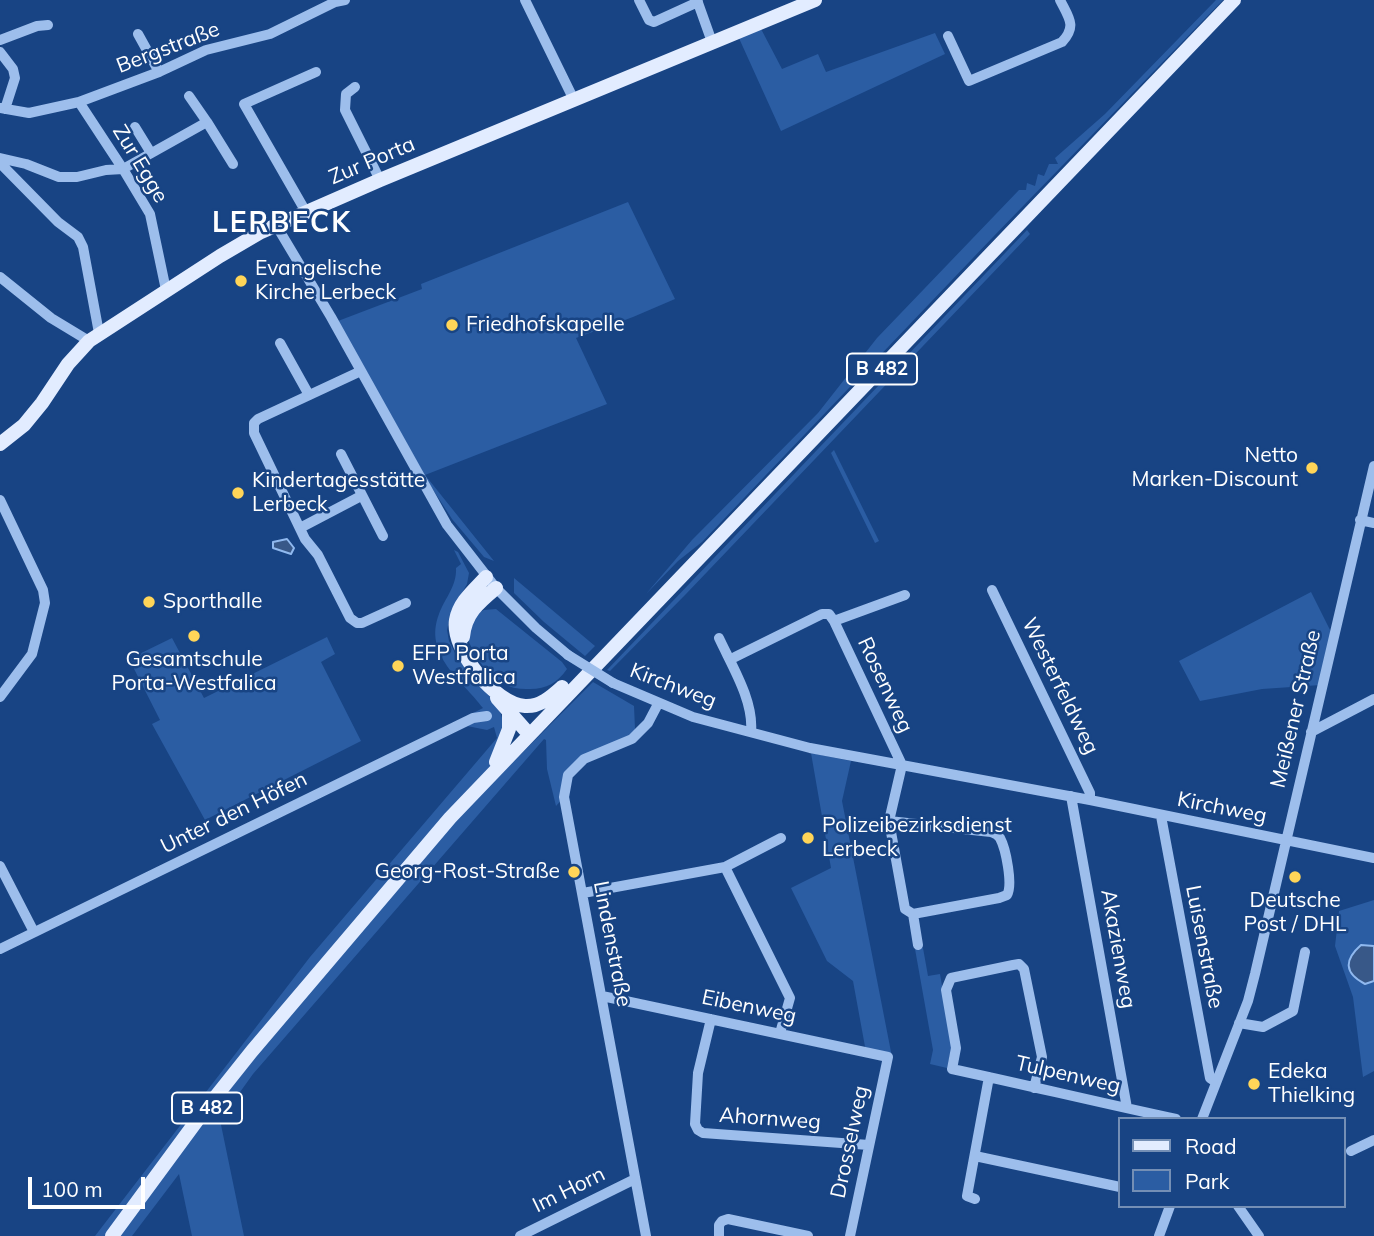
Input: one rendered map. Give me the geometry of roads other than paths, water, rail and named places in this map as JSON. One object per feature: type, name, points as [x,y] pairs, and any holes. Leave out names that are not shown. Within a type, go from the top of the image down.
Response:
[{"type":"main road","name":"Zur Porta","points":[[0,443],[24,425],[43,403],[68,364],[94,337],[166,290],[276,225],[815,0]]},
{"type":"main road","name":"B 482","points":[[112,1236],[252,1051],[494,769],[830,424],[1234,0]]},
{"type":"main road","points":[[491,583],[464,622],[463,652],[484,680],[532,730]]},
{"type":"main road","points":[[509,708],[536,705],[545,701],[572,677],[594,666]]},
{"type":"main road","points":[[494,769],[509,729],[509,708]]},
{"type":"street","name":"Bergstraße","points":[[3,109],[29,113],[79,103],[159,72],[206,50],[270,34],[335,2],[345,0]]},
{"type":"street","points":[[525,0],[574,100]]},
{"type":"street","points":[[639,0],[649,20],[654,22],[698,1],[712,42]]},
{"type":"street","points":[[948,36],[969,81],[1062,42],[1070,34],[1071,24],[1060,0]]},
{"type":"street","points":[[0,40],[37,26],[48,25]]},
{"type":"street","points":[[138,34],[159,72]]},
{"type":"street","points":[[0,52],[13,69],[15,78],[3,109]]},
{"type":"street","points":[[306,212],[244,104],[316,72]]},
{"type":"street","points":[[355,87],[346,94],[345,110],[380,180]]},
{"type":"street","points":[[189,96],[233,164]]},
{"type":"street","name":"Zur Egge","points":[[79,103],[150,215],[166,290]]},
{"type":"street","points":[[0,161],[26,164],[59,177],[77,177],[123,169],[207,122]]},
{"type":"street","points":[[135,127],[151,153]]},
{"type":"street","points":[[0,161],[58,222],[78,237],[83,247],[94,337]]},
{"type":"street","name":"Kirchweg","points":[[276,225],[447,525],[491,583],[536,628],[569,656],[613,683],[693,717],[810,748],[1071,796],[1374,858]]},
{"type":"street","points":[[0,277],[51,318],[94,337]]},
{"type":"street","points":[[280,343],[309,395]]},
{"type":"street","points":[[361,371],[258,419],[254,423],[254,433],[300,528],[318,555],[350,618],[362,623],[406,603]]},
{"type":"street","points":[[341,454],[383,536]]},
{"type":"street","name":"Meißener Straße","points":[[1203,1117],[1255,974],[1374,467]]},
{"type":"street","points":[[300,528],[361,496]]},
{"type":"street","points":[[0,500],[43,590],[45,603],[32,654],[0,697]]},
{"type":"street","points":[[1360,520],[1374,523]]},
{"type":"street","name":"Westerfeldweg","points":[[992,590],[1090,793],[1090,800]]},
{"type":"street","name":"Rosenweg","points":[[834,621],[905,595]]},
{"type":"street","name":"Rosenweg","points":[[735,657],[822,614],[829,614],[902,765]]},
{"type":"street","points":[[719,638],[747,704],[752,722],[751,732]]},
{"type":"street","points":[[1311,732],[1374,699]]},
{"type":"street","name":"Lindenstraße","points":[[646,1236],[564,797],[568,775],[584,759],[632,739],[648,723],[659,704]]},
{"type":"street","name":"Unter den Höfen","points":[[0,949],[473,718],[487,716]]},
{"type":"street","points":[[889,821],[991,832],[1000,837],[1010,883],[1007,895],[913,914],[905,909],[889,821],[902,765]]},
{"type":"street","name":"Akazienweg","points":[[1071,796],[1127,1108]]},
{"type":"street","name":"Luisenstraße","points":[[1161,816],[1210,1078],[1216,1082]]},
{"type":"street","points":[[583,893],[725,867],[781,838]]},
{"type":"street","points":[[0,866],[34,932]]},
{"type":"street","points":[[725,867],[790,998],[780,1033]]},
{"type":"street","points":[[913,914],[918,945]]},
{"type":"street","points":[[1239,1023],[1263,1027],[1293,1011],[1305,952]]},
{"type":"street","name":"Tulpenweg","points":[[1034,1087],[1042,1057],[1027,975],[1019,964],[951,978],[946,990],[956,1048],[952,1069],[1127,1108],[1139,1115],[1158,1117]]},
{"type":"street","name":"Eibenweg","points":[[602,996],[888,1057]]},
{"type":"street","name":"Ahornweg","points":[[711,1019],[698,1073],[695,1124],[698,1130],[703,1133],[869,1145]]},
{"type":"street","name":"Drosselweg","points":[[850,1236],[888,1057]]},
{"type":"street","points":[[975,1199],[967,1196],[989,1077]]},
{"type":"street","points":[[1351,1152],[1374,1140]]},
{"type":"street","points":[[975,1156],[1118,1187]]},
{"type":"street","name":"Im Horn","points":[[520,1236],[635,1179]]},
{"type":"street","points":[[1159,1236],[1169,1208]]},
{"type":"street","points":[[1239,1208],[1259,1236]]},
{"type":"street","points":[[719,1236],[719,1225],[728,1219],[808,1236]]},
{"type":"place","name":"Evangelische Kirche Lerbeck","points":[[241,281]]},
{"type":"place","name":"Friedhofskapelle","points":[[452,325]]},
{"type":"place","name":"Netto Marken-Discount","points":[[1312,468]]},
{"type":"place","name":"Kindertagesstätte Lerbeck","points":[[238,493]]},
{"type":"place","name":"Sporthalle","points":[[149,602]]},
{"type":"place","name":"Gesamtschule Porta-Westfalica","points":[[194,636]]},
{"type":"place","name":"EFP Porta Westfalica","points":[[398,666]]},
{"type":"place","name":"Polizeibezirksdienst Lerbeck","points":[[808,838]]},
{"type":"place","name":"Georg-Rost-Straße","points":[[574,872]]},
{"type":"place","name":"Deutsche Post / DHL","points":[[1295,877]]},
{"type":"place","name":"Edeka Thielking","points":[[1254,1084]]},
{"type":"district","name":"LERBECK","points":[[282,224]]}]
